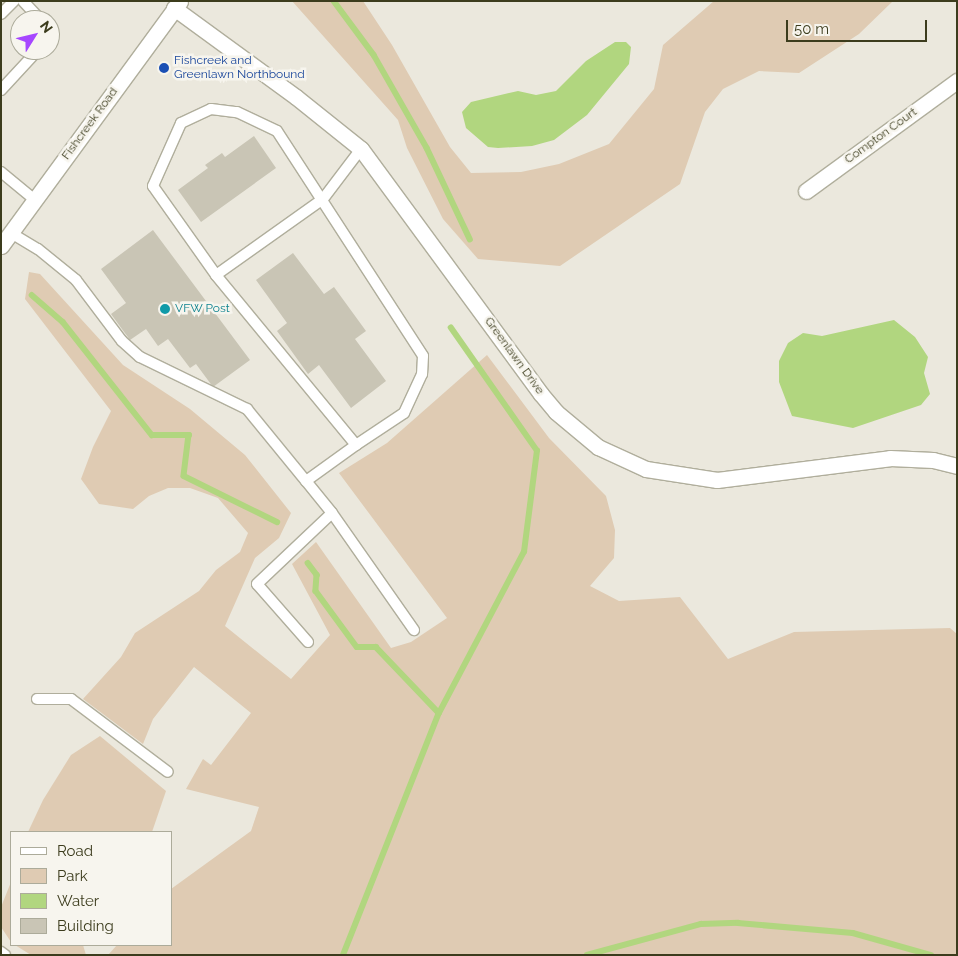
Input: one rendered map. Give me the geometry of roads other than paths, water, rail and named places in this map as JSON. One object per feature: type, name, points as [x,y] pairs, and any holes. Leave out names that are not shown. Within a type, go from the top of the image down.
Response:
[{"type":"street","name":"Greenlawn Drive","points":[[173,4],[360,149],[556,412],[598,447],[622,460],[669,475],[717,480],[890,458],[933,460],[957,466]]},
{"type":"street","name":"Fishcreek Road","points":[[1,246],[173,4]]},
{"type":"street","name":"Compton Court","points":[[806,191],[957,81]]},
{"type":"lane","points":[[1,14],[14,1]]},
{"type":"lane","points":[[1,90],[29,60]]},
{"type":"lane","points":[[306,482],[356,445],[404,414],[422,374],[423,356],[278,131],[237,112],[211,109],[180,123],[152,186],[216,274],[356,445]]},
{"type":"lane","points":[[216,274],[323,199],[360,149]]},
{"type":"lane","points":[[1,172],[35,200]]},
{"type":"lane","points":[[11,233],[38,249],[76,280],[122,341],[140,357],[248,409],[332,513],[414,630]]},
{"type":"lane","points":[[308,642],[257,584],[332,513]]},
{"type":"lane","points":[[37,699],[72,698],[168,772]]},
{"type":"lane","points":[[1,952],[5,955]]},
{"type":"water","points":[[615,42],[626,42],[631,47],[629,64],[587,115],[554,140],[532,146],[488,147],[466,128],[462,112],[471,102],[518,91],[536,95],[556,91],[586,61]]},
{"type":"water","points":[[894,320],[915,337],[928,357],[924,373],[930,394],[921,405],[853,428],[792,416],[779,382],[779,361],[788,343],[803,333],[822,336]]},
{"type":"waterway","points":[[334,1],[374,55],[427,148],[470,239]]},
{"type":"waterway","points":[[32,295],[63,322],[152,435],[189,435],[184,476],[277,522]]},
{"type":"waterway","points":[[343,955],[439,713],[524,552],[537,451],[451,328]]},
{"type":"waterway","points":[[308,563],[317,575],[316,591],[357,647],[376,647],[439,713]]},
{"type":"waterway","points":[[587,955],[701,924],[738,923],[853,933],[931,955]]},
{"type":"place","name":"Fishcreek and Greenlawn Northbound","points":[[164,68]]},
{"type":"place","name":"VFW Post","points":[[165,309]]}]
